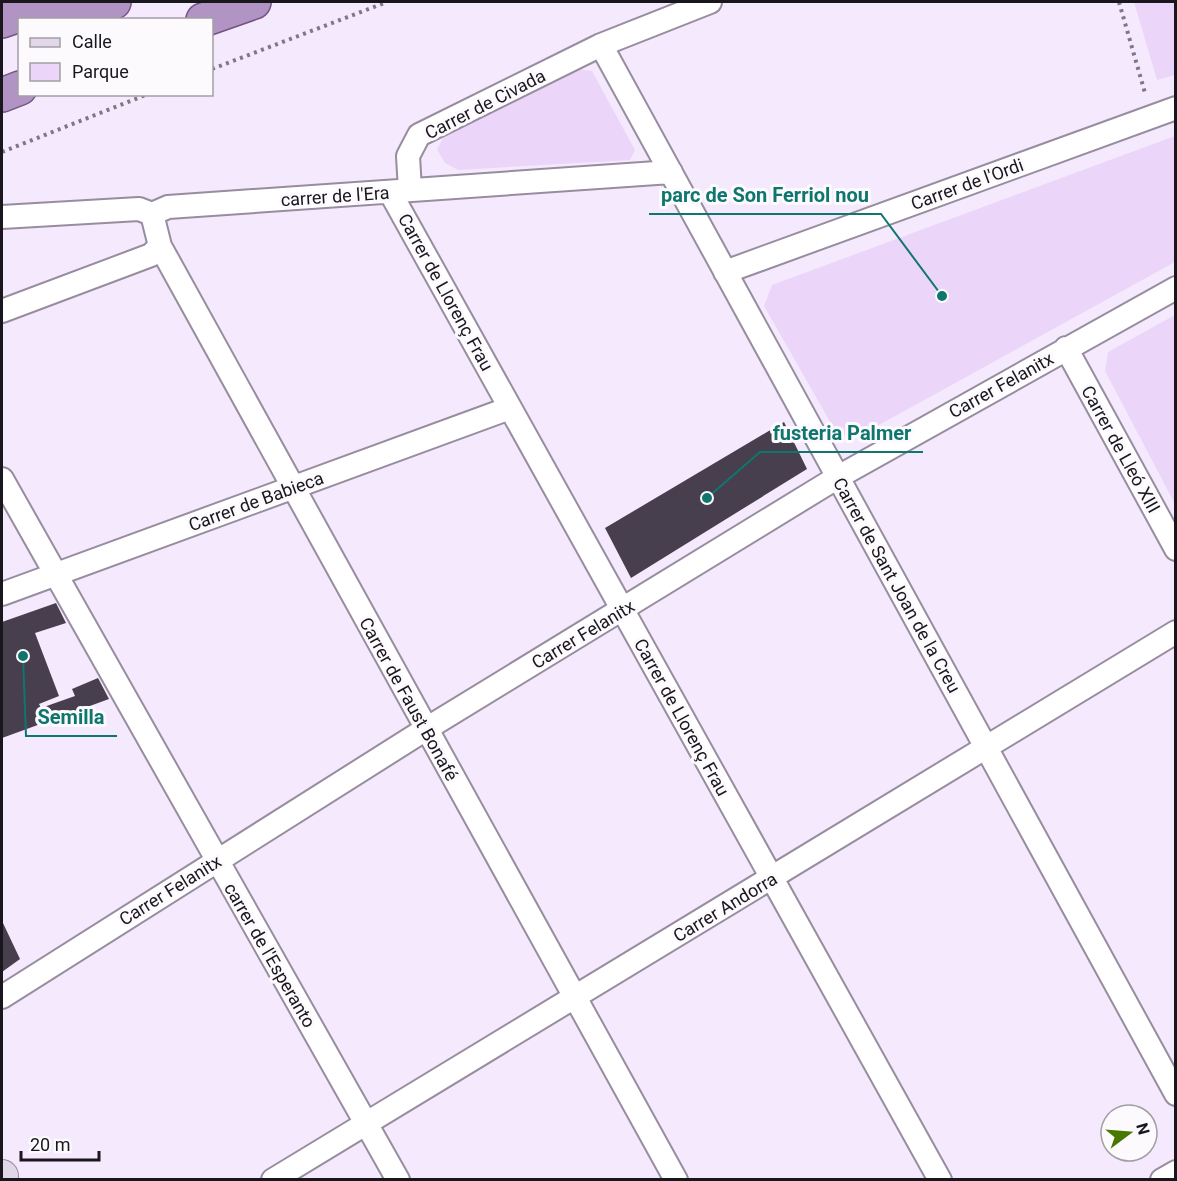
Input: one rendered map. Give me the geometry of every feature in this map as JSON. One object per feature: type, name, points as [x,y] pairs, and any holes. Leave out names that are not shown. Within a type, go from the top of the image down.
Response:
[{"type":"highway","points":[[2,21],[56,2]]},
{"type":"highway","points":[[70,18],[114,2]]},
{"type":"highway","points":[[209,18],[254,2]]},
{"type":"highway","points":[[2,44],[18,38]]},
{"type":"highway","points":[[2,95],[18,89]]},
{"type":"street","name":"Carrer de Civada","points":[[400,191],[408,156],[419,135],[601,45],[710,2]]},
{"type":"street","name":"Carrer de Sant Joan de la Creu","points":[[601,45],[1176,1094]]},
{"type":"street","name":"Carrer de l'Ordi","points":[[725,272],[1176,108]]},
{"type":"street","name":"carrer de l'Era","points":[[2,217],[139,209],[152,214],[168,207],[671,172]]},
{"type":"street","name":"Carrer de Llorenç Frau","points":[[400,191],[510,408],[940,1179]]},
{"type":"street","name":"Carrer de Faust Bonafé","points":[[152,214],[160,246],[676,1179]]},
{"type":"street","points":[[2,311],[151,255],[160,246]]},
{"type":"street","name":"Carrer Felanitx","points":[[2,997],[426,729],[838,477],[1176,288]]},
{"type":"street","name":"Carrer de Lleó XIII","points":[[1066,348],[1176,549]]},
{"type":"street","name":"Carrer de Babieca","points":[[2,594],[510,408]]},
{"type":"street","name":"carrer de l'Esperanto","points":[[2,479],[398,1179]]},
{"type":"street","name":"Carrer Andorra","points":[[273,1179],[1176,632]]},
{"type":"street","points":[[1162,1179],[1176,1172]]},
{"type":"path","points":[[213,69],[387,2]]},
{"type":"path","points":[[1119,2],[1152,117]]},
{"type":"path","points":[[2,152],[143,96]]},
{"type":"green space","points":[[1134,2],[1175,2],[1175,75],[1157,80]]},
{"type":"green space","points":[[577,69],[592,71],[635,150],[630,160],[458,170],[445,163],[437,149],[445,135]]},
{"type":"green space","points":[[1175,136],[1175,262],[857,437],[837,434],[764,306],[772,285]]},
{"type":"green space","points":[[1175,315],[1175,504],[1105,371],[1108,352]]},
{"type":"building","points":[[784,422],[807,469],[631,578],[605,528]]},
{"type":"building","points":[[56,603],[66,623],[35,633],[59,696],[39,704],[41,708],[75,696],[72,689],[98,678],[109,699],[2,738],[2,622]]},
{"type":"building","points":[[2,921],[20,959],[2,972]]},
{"type":"place","name":"parc de Son Ferriol nou","points":[[942,296]]},
{"type":"place","name":"fusteria Palmer","points":[[707,498]]},
{"type":"place","name":"Semilla","points":[[23,656]]}]
